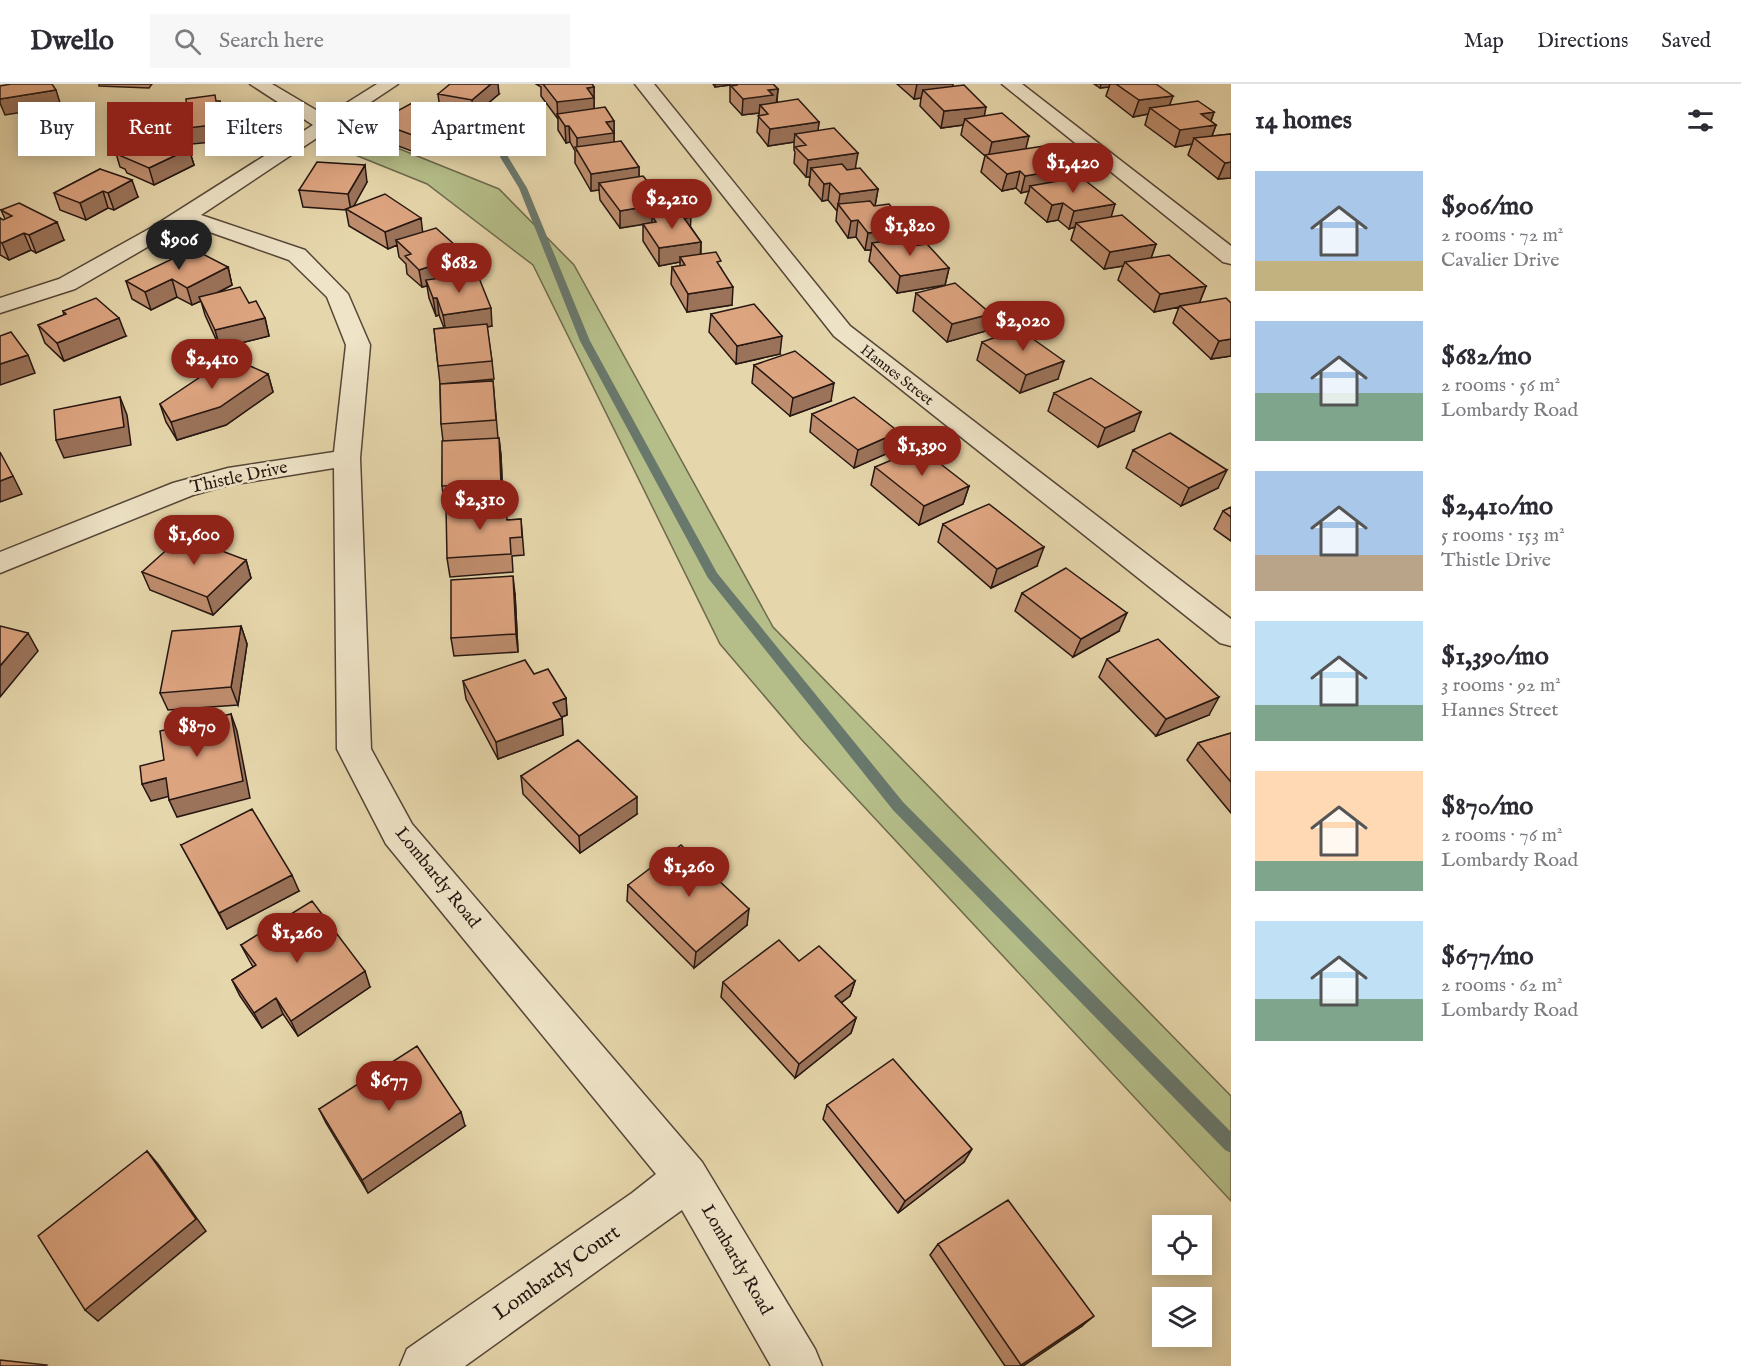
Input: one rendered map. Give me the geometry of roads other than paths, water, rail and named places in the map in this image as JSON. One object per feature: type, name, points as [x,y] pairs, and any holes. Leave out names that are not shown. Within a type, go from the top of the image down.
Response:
[{"type":"street","points":[[259,84],[316,119]]},
{"type":"street","points":[[360,102],[389,84]]},
{"type":"street","name":"Hannes Street","points":[[644,84],[842,332],[1231,635]]},
{"type":"street","points":[[1011,84],[1231,257]]},
{"type":"street","points":[[0,306],[67,284],[157,234],[316,130]]},
{"type":"street","name":"Lombardy Road","points":[[185,216],[297,255],[338,294],[358,345],[347,458],[354,750],[399,834],[687,1178],[798,1366]]},
{"type":"street","name":"Thistle Drive","points":[[0,563],[183,489],[228,477],[347,458]]},
{"type":"street","name":"Lombardy Court","points":[[424,1366],[648,1209],[687,1178]]},
{"type":"waterway","points":[[504,157],[523,188],[585,341],[712,575],[898,806],[1231,1144]]}]
